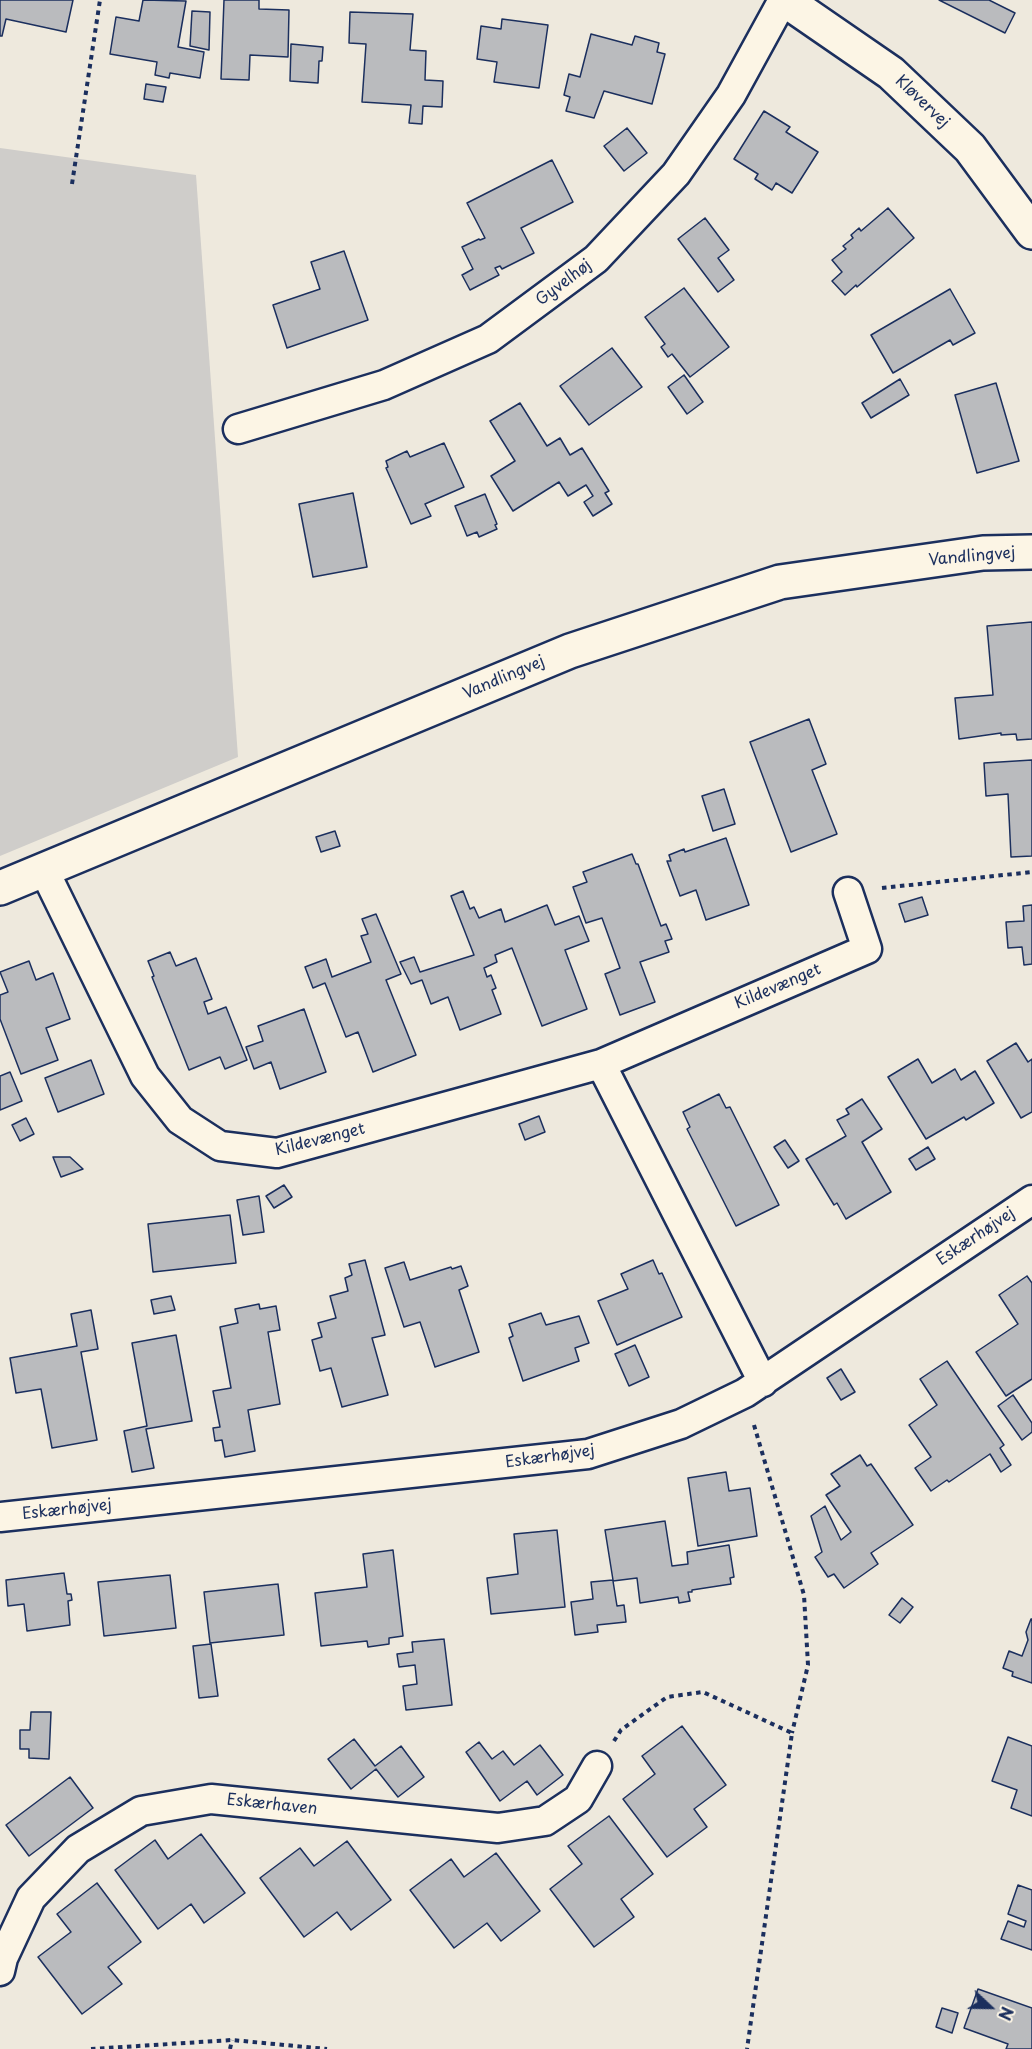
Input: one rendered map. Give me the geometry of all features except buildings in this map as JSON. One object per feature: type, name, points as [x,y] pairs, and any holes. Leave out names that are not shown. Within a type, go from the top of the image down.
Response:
[{"type":"street","name":"Kløvervej","points":[[784,0],[891,73],[970,148],[1032,232]]},
{"type":"street","name":"Gyvelhøj","points":[[238,429],[384,385],[488,339],[596,259],[676,174],[731,95],[784,0]]},
{"type":"street","name":"Vandlingvej","points":[[0,888],[570,651],[780,582],[984,553],[1032,552]]},
{"type":"street","name":"Kildevænget","points":[[44,870],[145,1076],[180,1120],[220,1146],[277,1154],[601,1064],[867,949],[848,892]]},
{"type":"street","points":[[601,1064],[754,1387]]},
{"type":"street","name":"Eskærhøjvej","points":[[0,1517],[588,1454],[681,1424],[754,1387],[1032,1200]]},
{"type":"street","name":"Eskærhaven","points":[[0,1971],[3,1958],[31,1898],[78,1849],[141,1811],[211,1798],[498,1828],[545,1821],[578,1799],[597,1766]]},
{"type":"path","points":[[72,184],[100,0]]},
{"type":"path","points":[[848,892],[1032,872]]},
{"type":"path","points":[[747,2049],[792,1733],[808,1665],[804,1595],[754,1387]]},
{"type":"path","points":[[597,1766],[621,1730],[667,1697],[703,1692],[792,1733]]},
{"type":"path","points":[[230,2049],[232,2040]]},
{"type":"path","points":[[91,2049],[232,2040],[327,2049]]},
{"type":"shaded area","points":[[0,148],[196,175],[238,757],[0,856]]}]
